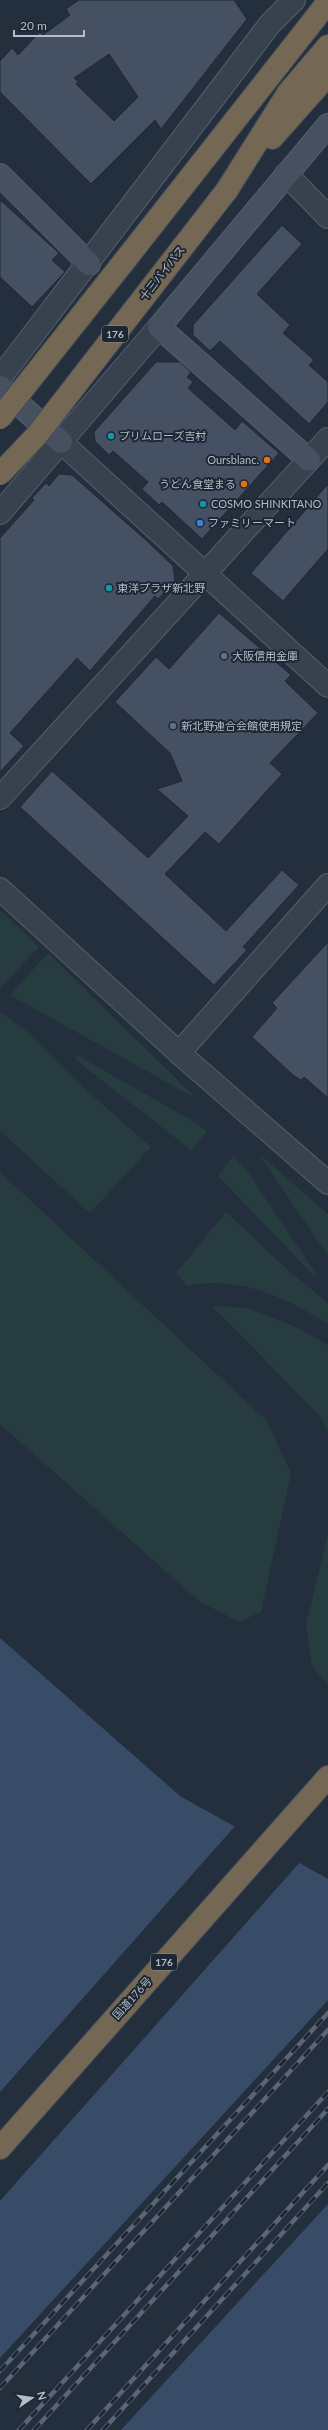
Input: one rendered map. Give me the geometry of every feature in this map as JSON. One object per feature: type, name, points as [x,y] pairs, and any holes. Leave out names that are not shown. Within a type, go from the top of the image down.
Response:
[{"type":"highway","points":[[0,418],[328,2]]},
{"type":"highway","name":"176","points":[[227,190],[288,93],[328,46]]},
{"type":"highway","name":"十三バイパス","points":[[0,474],[37,435],[227,190],[328,75]]},
{"type":"highway","name":"国道176号","points":[[0,2148],[328,1777]]},
{"type":"street","points":[[0,378],[89,264],[270,24],[294,0]]},
{"type":"street","points":[[0,514],[328,125]]},
{"type":"street","points":[[286,174],[328,217]]},
{"type":"street","points":[[0,175],[89,264]]},
{"type":"street","points":[[159,327],[309,460]]},
{"type":"street","points":[[0,387],[328,686]]},
{"type":"street","points":[[0,798],[328,439]]},
{"type":"street","points":[[179,1053],[328,885]]},
{"type":"street","points":[[0,889],[179,1053],[328,1183]]},
{"type":"green space","points":[[0,910],[39,947],[1,987],[0,986]]},
{"type":"green space","points":[[48,953],[197,1099],[10,995]]},
{"type":"green space","points":[[0,1012],[25,1030],[76,1081],[151,1147],[90,1213],[0,1131]]},
{"type":"green space","points":[[75,1054],[198,1124],[207,1132],[191,1150],[76,1060]]},
{"type":"green space","points":[[258,1153],[328,1214],[328,1256]]},
{"type":"green space","points":[[233,1156],[245,1168],[317,1275],[313,1275],[218,1176]]},
{"type":"green space","points":[[0,1172],[266,1420],[291,1473],[261,1612],[239,1622],[199,1601],[0,1424]]},
{"type":"green space","points":[[226,1212],[289,1271],[328,1303],[328,1324],[278,1297],[243,1286],[206,1283],[187,1286],[176,1273]]},
{"type":"green space","points":[[212,1306],[248,1308],[294,1326],[328,1345],[328,1433],[321,1417]]},
{"type":"green space","points":[[328,1534],[328,1685],[312,1666],[306,1625]]},
{"type":"water","points":[[0,1638],[180,1796],[328,1879],[328,2430],[0,2430]]},
{"type":"pier","points":[[236,1825],[301,1861],[0,2201],[0,2092]]},
{"type":"pier","points":[[328,2000],[328,2204],[121,2430],[0,2430],[0,2358]]},
{"type":"building","points":[[79,0],[234,0],[247,19],[161,129],[155,120],[91,184],[0,92],[0,61],[12,48],[18,55],[40,32],[43,35],[70,15],[66,9]],"holes":[[[109,54],[138,97],[114,121],[76,84],[78,82],[74,78]]]},
{"type":"building","points":[[0,200],[59,253],[52,260],[65,272],[32,307],[0,277]]},
{"type":"building","points":[[282,225],[302,244],[257,294],[290,325],[283,333],[314,360],[309,365],[328,382],[328,402],[309,424],[220,341],[210,351],[193,335],[193,325]]},
{"type":"building","points":[[156,362],[180,362],[191,372],[187,377],[193,382],[188,388],[235,430],[242,421],[279,453],[202,539],[162,502],[159,505],[142,489],[148,482],[113,451],[109,455],[95,441],[94,432]]},
{"type":"building","points":[[59,474],[72,475],[147,541],[173,566],[175,580],[158,599],[155,596],[90,671],[77,658],[10,733],[24,746],[0,772],[0,538],[34,500],[32,498],[46,483],[49,486]]},
{"type":"building","points":[[328,484],[328,549],[283,601],[251,573]]},
{"type":"building","points":[[219,613],[291,675],[285,681],[318,713],[270,763],[282,774],[219,844],[205,832],[165,874],[226,931],[282,870],[299,885],[243,947],[247,950],[214,985],[20,807],[52,771],[148,858],[188,816],[157,789],[182,781],[170,753],[115,702],[156,657],[169,669]]},
{"type":"building","points":[[328,942],[328,1098],[304,1077],[301,1080],[293,1075],[252,1037],[277,1008],[272,1003]]},
{"type":"railway","points":[[0,2371],[328,2013]]},
{"type":"railway","points":[[0,2388],[328,2030]]},
{"type":"railway","points":[[19,2430],[328,2092]]},
{"type":"railway","points":[[34,2430],[328,2109]]},
{"type":"railway","points":[[87,2430],[328,2165]]},
{"type":"railway","points":[[103,2430],[328,2183]]},
{"type":"place","name":"プリムローズ吉村","points":[[111,436]]},
{"type":"place","name":"Oursblanc.","points":[[267,460]]},
{"type":"place","name":"うどん食堂まる","points":[[244,484]]},
{"type":"place","name":"COSMO SHINKITANO","points":[[203,504]]},
{"type":"place","name":"ファミリーマート","points":[[200,523]]},
{"type":"place","name":"東洋プラザ新北野","points":[[109,588]]},
{"type":"place","name":"大阪信用金庫","points":[[224,656]]},
{"type":"place","name":"新北野連合会館使用規定","points":[[173,726]]}]
